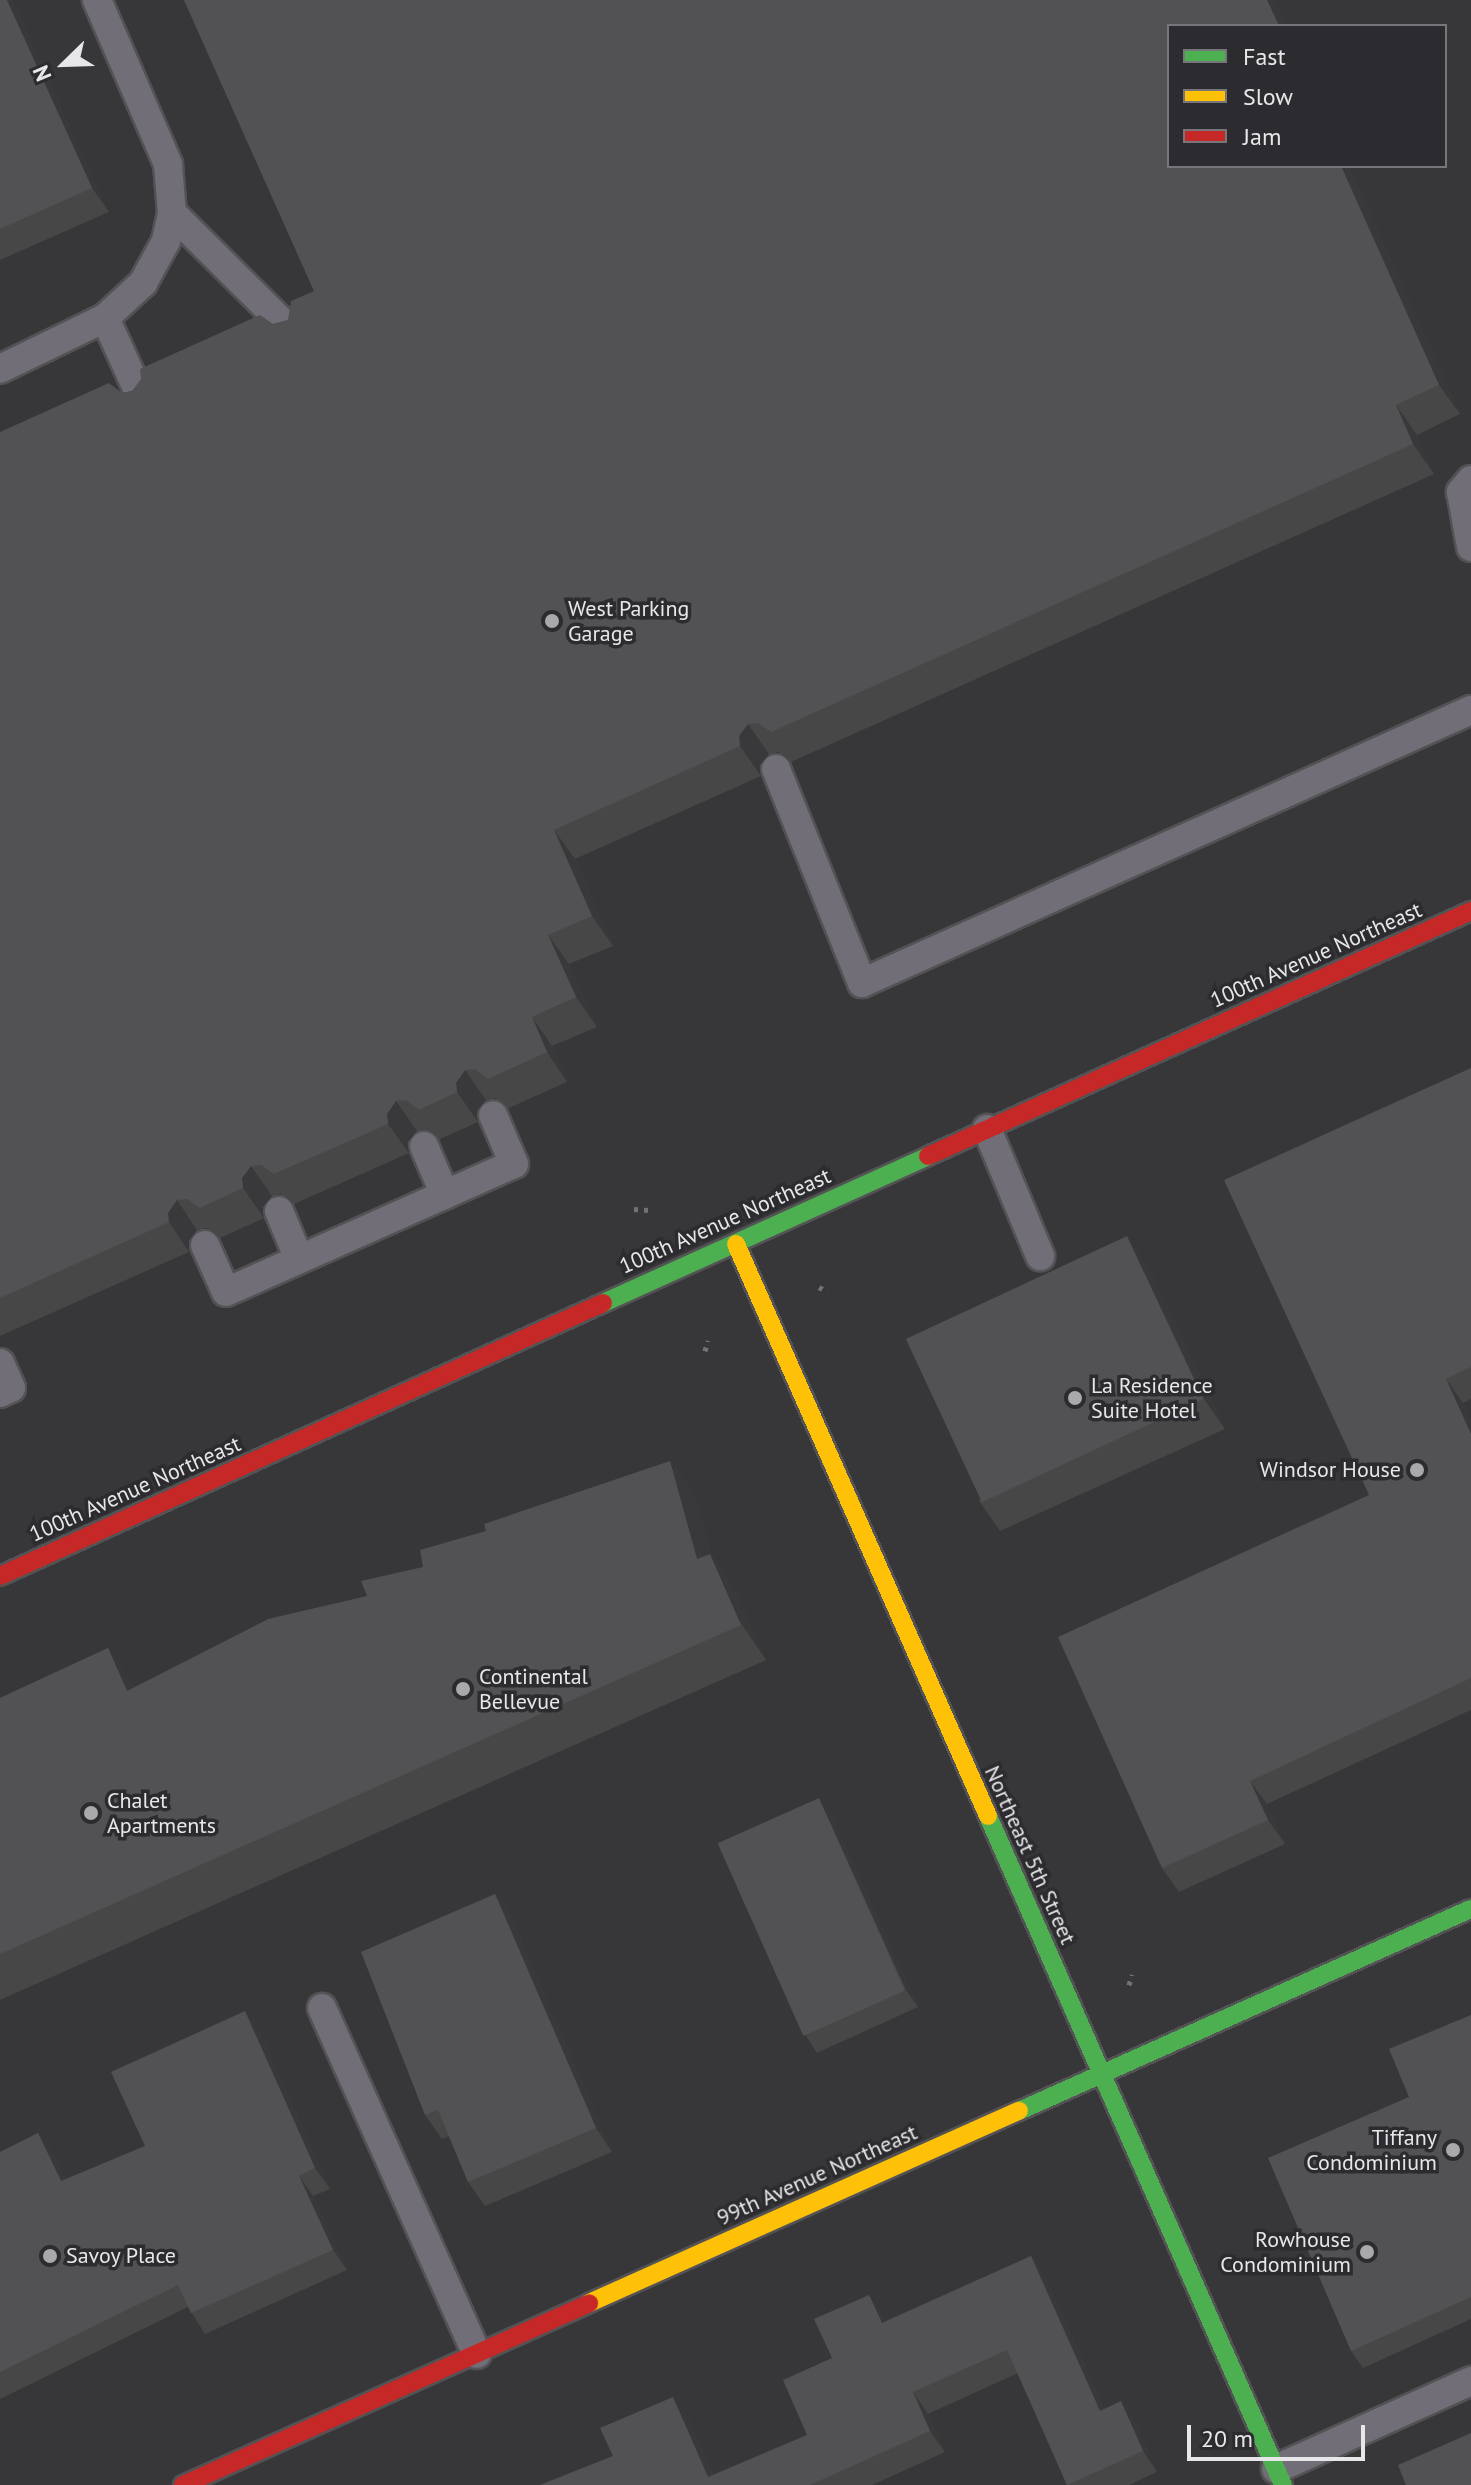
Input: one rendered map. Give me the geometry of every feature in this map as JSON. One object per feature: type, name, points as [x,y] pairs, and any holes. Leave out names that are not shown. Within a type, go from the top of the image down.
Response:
[{"type":"street","name":"100th Avenue Northeast","points":[[0,1576],[1471,911]]},
{"type":"street","name":"Northeast 5th Street","points":[[736,1244],[1100,2075],[1280,2477]]},
{"type":"street","name":"99th Avenue Northeast","points":[[183,2485],[1471,1909]]},
{"type":"lane","points":[[0,369],[105,318],[143,283],[166,241],[172,213],[168,164],[97,0]]},
{"type":"lane","points":[[172,213],[297,337]]},
{"type":"lane","points":[[105,318],[145,406]]},
{"type":"lane","points":[[1471,480],[1461,492],[1471,547]]},
{"type":"lane","points":[[776,769],[862,983],[1471,710]]},
{"type":"lane","points":[[205,1245],[226,1292],[514,1164],[493,1115]]},
{"type":"lane","points":[[987,1129],[1040,1256]]},
{"type":"lane","points":[[424,1146],[445,1195]]},
{"type":"lane","points":[[279,1211],[299,1259]]},
{"type":"lane","points":[[0,1363],[11,1388],[0,1393]]},
{"type":"lane","points":[[322,2008],[477,2354]]},
{"type":"lane","points":[[1280,2477],[1471,2381]]},
{"type":"path","points":[[634,1209],[648,1210]]},
{"type":"path","points":[[819,1287],[828,1292]]},
{"type":"path","points":[[705,1351],[708,1340]]},
{"type":"path","points":[[1129,1985],[1132,1974]]},
{"type":"building","points":[[0,0],[7,0],[92,188],[0,229]]},
{"type":"building","name":"West Parking Garage","points":[[184,0],[1267,0],[1278,24],[1167,24],[1167,168],[1342,168],[1439,385],[1396,405],[1413,444],[771,732],[758,723],[748,724],[739,736],[740,746],[554,830],[592,916],[548,935],[576,997],[532,1017],[547,1052],[488,1079],[475,1069],[465,1070],[456,1083],[457,1092],[419,1110],[406,1100],[396,1101],[387,1114],[388,1124],[274,1174],[261,1165],[251,1166],[242,1178],[243,1188],[200,1208],[187,1199],[177,1200],[168,1213],[169,1222],[0,1298],[0,432],[109,383],[122,393],[132,391],[141,379],[140,369],[260,315],[273,324],[288,320],[291,301],[314,291]]},
{"type":"building","name":"Windsor House","points":[[1471,1068],[1471,1367],[1446,1379],[1471,1434],[1471,1678],[1250,1781],[1268,1820],[1162,1868],[1058,1637],[1369,1495],[1224,1180]]},
{"type":"building","name":"La Residence Suite Hotel","points":[[1127,1236],[1203,1399],[982,1502],[906,1339]]},
{"type":"building","points":[[670,1461],[697,1559],[710,1554],[741,1625],[0,1954],[0,1698],[108,1648],[127,1691],[268,1619],[367,1596],[361,1581],[423,1567],[420,1550],[486,1531],[484,1524]]},
{"type":"building","points":[[819,1798],[905,1991],[803,2036],[718,1843]]},
{"type":"building","points":[[495,1894],[596,2128],[468,2182],[438,2110],[425,2115],[361,1952]]},
{"type":"building","points":[[245,2011],[315,2168],[299,2176],[333,2250],[191,2313],[178,2285],[0,2372],[0,2152],[38,2133],[61,2181],[145,2146],[111,2072]]},
{"type":"building","points":[[1471,2015],[1471,2297],[1351,2351],[1268,2158],[1409,2097],[1389,2049]]},
{"type":"building","points":[[1031,2256],[1100,2411],[1121,2401],[1143,2451],[1067,2485],[1007,2350],[913,2392],[930,2431],[810,2485],[540,2485],[613,2456],[600,2428],[673,2397],[708,2477],[807,2435],[783,2380],[832,2358],[814,2319],[869,2295],[882,2323]]},
{"type":"building","points":[[1471,2433],[1471,2485],[1406,2485],[1398,2465]]},
{"type":"traffic: fast","points":[[603,1303],[928,1156]]},
{"type":"traffic: fast","points":[[988,1816],[1283,2485]]},
{"type":"traffic: fast","points":[[1019,2111],[1471,1909]]},
{"type":"traffic: slow","points":[[736,1244],[988,1816]]},
{"type":"traffic: slow","points":[[589,2303],[1019,2111]]},
{"type":"traffic: jam","points":[[928,1156],[1471,911]]},
{"type":"traffic: jam","points":[[0,1576],[603,1303]]},
{"type":"traffic: jam","points":[[183,2485],[589,2303]]},
{"type":"place","name":"West Parking Garage","points":[[552,621]]},
{"type":"place","name":"La Residence Suite Hotel","points":[[1075,1398]]},
{"type":"place","name":"Windsor House","points":[[1417,1470]]},
{"type":"place","name":"Continental Bellevue","points":[[463,1689]]},
{"type":"place","name":"Chalet Apartments","points":[[91,1813]]},
{"type":"place","name":"Tiffany Condominium","points":[[1453,2150]]},
{"type":"place","name":"Rowhouse Condominium","points":[[1367,2252]]},
{"type":"place","name":"Savoy Place","points":[[50,2256]]}]
